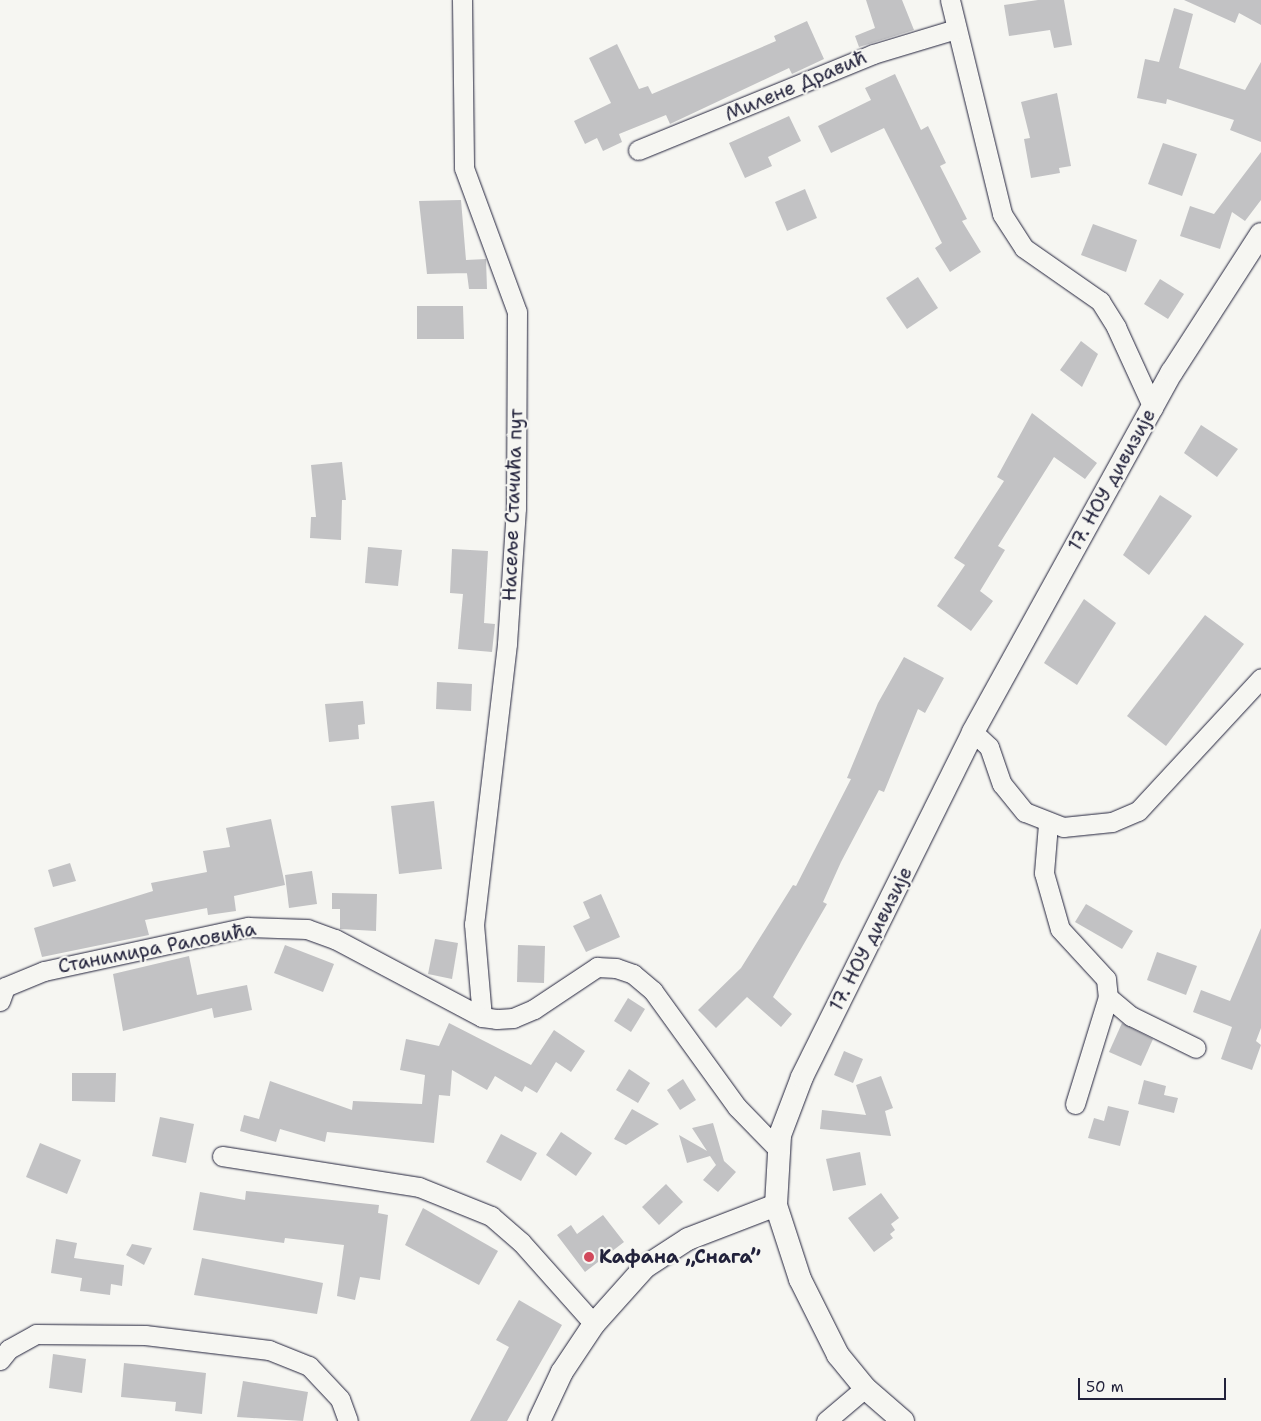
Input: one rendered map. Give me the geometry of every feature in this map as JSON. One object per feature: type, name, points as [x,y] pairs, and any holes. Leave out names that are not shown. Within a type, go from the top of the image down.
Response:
[{"type":"street","name":"Насеље Стачића пут","points":[[462,0],[464,168],[517,312],[516,508],[507,644],[474,924],[482,1017]]},
{"type":"street","points":[[950,0],[1002,214],[1013,237],[1100,301],[1116,327],[1153,408]]},
{"type":"street","name":"Милене Дравић","points":[[638,150],[873,54],[956,29]]},
{"type":"street","name":"17. НОУ дивизије","points":[[903,1421],[865,1388],[817,1318],[792,1259],[776,1205],[777,1148],[802,1077],[972,732],[1209,311],[1261,234]]},
{"type":"street","points":[[972,732],[989,747],[1002,784],[1015,804],[1048,824],[1097,825],[1133,815],[1261,678]]},
{"type":"street","points":[[1048,824],[1044,873],[1052,910],[1060,929],[1106,980],[1108,997],[1075,1104]]},
{"type":"street","name":"Станимира Раловића","points":[[0,1001],[5,987],[44,971],[248,927],[278,926],[335,939],[482,1017]]},
{"type":"street","points":[[482,1017],[520,1015],[598,967],[633,974],[653,991],[738,1108],[777,1148]]},
{"type":"street","points":[[1108,997],[1131,1016],[1196,1048]]},
{"type":"street","points":[[222,1156],[419,1187],[492,1216],[521,1242],[594,1324]]},
{"type":"street","points":[[539,1421],[562,1372],[594,1324],[663,1253],[734,1218],[776,1205]]},
{"type":"street","points":[[0,1360],[9,1349],[36,1334],[145,1335],[269,1350],[309,1366],[340,1399],[348,1421]]},
{"type":"street","points":[[826,1421],[865,1388]]},
{"type":"building","points":[[866,0],[902,0],[914,30],[859,47],[855,36],[875,28]]},
{"type":"building","points":[[1038,0],[1064,0],[1072,45],[1054,48],[1050,30],[1009,36],[1004,5]]},
{"type":"building","points":[[1184,0],[1261,0],[1261,25],[1239,13],[1235,23]]},
{"type":"building","points":[[1174,8],[1193,14],[1179,68],[1245,90],[1261,62],[1261,142],[1230,130],[1234,120],[1167,99],[1166,104],[1137,98],[1145,59],[1159,62]]},
{"type":"building","points":[[807,21],[824,59],[792,74],[789,68],[670,124],[666,115],[619,134],[622,142],[603,151],[597,138],[585,144],[574,121],[611,103],[589,58],[617,44],[639,89],[648,86],[652,94],[776,41],[774,36]]},
{"type":"building","points":[[895,74],[921,130],[928,126],[946,163],[940,166],[967,219],[962,221],[981,252],[950,272],[935,248],[942,243],[884,128],[831,153],[818,126],[871,100],[865,88]]},
{"type":"building","points":[[1057,93],[1071,166],[1059,168],[1060,173],[1031,178],[1024,139],[1030,138],[1021,102]]},
{"type":"building","points":[[789,116],[801,141],[768,157],[772,166],[745,178],[729,143]]},
{"type":"building","points":[[1163,143],[1197,154],[1182,196],[1148,184]]},
{"type":"building","points":[[1261,152],[1261,200],[1245,221],[1232,212],[1220,249],[1180,236],[1190,206],[1214,214]]},
{"type":"building","points":[[805,189],[817,218],[787,231],[775,202]]},
{"type":"building","points":[[461,200],[466,260],[486,259],[487,289],[469,289],[467,273],[427,274],[419,201]]},
{"type":"building","points":[[1093,224],[1137,240],[1126,272],[1081,255]]},
{"type":"building","points":[[918,277],[938,308],[907,329],[886,298]]},
{"type":"building","points":[[1160,279],[1184,294],[1168,319],[1144,304]]},
{"type":"building","points":[[417,306],[463,306],[464,339],[417,339]]},
{"type":"building","points":[[1081,341],[1098,354],[1082,387],[1060,370]]},
{"type":"building","points":[[1032,413],[1097,463],[1085,479],[1054,457],[998,546],[1005,550],[980,591],[993,601],[971,631],[937,606],[965,565],[954,558],[1004,481],[997,477]]},
{"type":"building","points":[[1201,425],[1238,449],[1217,477],[1184,453]]},
{"type":"building","points":[[342,462],[346,500],[342,500],[341,540],[310,538],[311,517],[316,517],[311,465]]},
{"type":"building","points":[[1160,495],[1192,516],[1149,575],[1123,555]]},
{"type":"building","points":[[368,547],[402,550],[398,586],[365,583]]},
{"type":"building","points":[[452,549],[488,551],[484,623],[495,624],[492,652],[458,649],[463,594],[450,593]]},
{"type":"building","points":[[1084,599],[1116,623],[1077,685],[1044,663]]},
{"type":"building","points":[[1205,615],[1244,644],[1166,746],[1127,716]]},
{"type":"building","points":[[904,657],[944,678],[925,713],[918,709],[884,792],[879,790],[841,862],[823,902],[827,904],[773,997],[792,1014],[781,1027],[747,997],[716,1028],[698,1010],[741,968],[793,885],[796,886],[851,779],[847,778],[878,703]]},
{"type":"building","points":[[437,682],[472,684],[471,711],[436,709]]},
{"type":"building","points":[[363,701],[365,724],[358,725],[359,739],[329,742],[325,704]]},
{"type":"building","points":[[434,801],[442,869],[399,874],[391,806]]},
{"type":"building","points":[[271,819],[285,885],[234,896],[236,911],[208,915],[207,908],[145,920],[149,935],[42,957],[34,928],[153,891],[151,883],[207,872],[203,851],[230,847],[226,828]]},
{"type":"building","points":[[70,863],[76,881],[53,887],[48,870]]},
{"type":"building","points":[[312,871],[317,904],[289,908],[285,875]]},
{"type":"building","points":[[332,893],[377,894],[376,931],[340,929],[340,909],[332,909]]},
{"type":"building","points":[[601,894],[620,937],[586,952],[573,926],[590,918],[583,902]]},
{"type":"building","points":[[1086,904],[1133,931],[1122,949],[1075,922]]},
{"type":"building","points":[[1261,928],[1261,1028],[1256,1041],[1261,1045],[1252,1070],[1221,1059],[1232,1027],[1193,1012],[1201,990],[1230,1001]]},
{"type":"building","points":[[435,939],[458,943],[452,979],[428,974]]},
{"type":"building","points":[[285,945],[334,964],[323,992],[274,973]]},
{"type":"building","points":[[518,945],[545,946],[544,983],[517,982]]},
{"type":"building","points":[[1157,952],[1197,966],[1186,995],[1147,980]]},
{"type":"building","points":[[189,956],[197,995],[247,985],[252,1010],[214,1018],[212,1008],[123,1031],[113,974]]},
{"type":"building","points":[[628,998],[645,1009],[631,1032],[614,1021]]},
{"type":"building","points":[[449,1023],[531,1065],[554,1030],[585,1051],[571,1072],[556,1062],[537,1093],[525,1086],[522,1092],[495,1076],[487,1090],[452,1070],[450,1096],[439,1095],[434,1143],[327,1132],[325,1142],[280,1129],[276,1142],[240,1131],[244,1115],[259,1119],[270,1081],[352,1110],[353,1101],[422,1104],[425,1075],[400,1070],[406,1039],[439,1046]]},
{"type":"building","points":[[1122,1023],[1153,1039],[1141,1066],[1109,1052]]},
{"type":"building","points":[[844,1051],[863,1059],[853,1083],[834,1075]]},
{"type":"building","points":[[629,1069],[650,1083],[638,1103],[616,1090]]},
{"type":"building","points":[[72,1073],[116,1073],[115,1102],[72,1101]]},
{"type":"building","points":[[881,1076],[893,1108],[885,1111],[891,1136],[820,1129],[822,1110],[866,1115],[856,1085]]},
{"type":"building","points":[[683,1079],[696,1100],[680,1110],[667,1090]]},
{"type":"building","points":[[1144,1080],[1166,1086],[1164,1095],[1178,1098],[1174,1113],[1138,1104]]},
{"type":"building","points":[[1108,1106],[1129,1111],[1120,1146],[1088,1138],[1094,1118],[1104,1121]]},
{"type":"building","points":[[632,1109],[659,1124],[626,1145],[614,1139]]},
{"type":"building","points":[[160,1117],[194,1124],[186,1163],[152,1156]]},
{"type":"building","points":[[713,1123],[724,1161],[736,1172],[718,1192],[703,1180],[716,1165],[710,1156],[687,1163],[679,1135],[707,1151],[692,1128]]},
{"type":"building","points":[[561,1132],[592,1153],[576,1176],[546,1155]]},
{"type":"building","points":[[501,1134],[537,1153],[521,1181],[486,1162]]},
{"type":"building","points":[[40,1143],[81,1160],[67,1194],[26,1177]]},
{"type":"building","points":[[860,1152],[866,1185],[833,1191],[826,1159]]},
{"type":"building","points":[[666,1184],[683,1202],[659,1225],[642,1207]]},
{"type":"building","points":[[246,1191],[379,1205],[378,1213],[388,1215],[380,1280],[360,1277],[355,1300],[337,1296],[344,1245],[285,1238],[284,1243],[193,1230],[200,1192],[245,1200]]},
{"type":"building","points":[[881,1193],[899,1218],[891,1224],[895,1230],[890,1234],[893,1238],[874,1252],[848,1218]]},
{"type":"building","points":[[423,1208],[498,1251],[479,1285],[405,1245]]},
{"type":"building","name":"Кафана „Снага”","points":[[603,1215],[624,1242],[585,1272],[557,1235],[571,1225],[577,1234]]},
{"type":"building","points":[[56,1239],[77,1243],[74,1258],[124,1265],[122,1286],[111,1284],[110,1295],[80,1291],[82,1278],[51,1273]]},
{"type":"building","points":[[132,1244],[152,1248],[144,1265],[126,1255]]},
{"type":"building","points":[[202,1258],[323,1283],[317,1314],[194,1295]]},
{"type":"building","points":[[519,1300],[562,1325],[507,1421],[470,1421],[509,1347],[496,1340]]},
{"type":"building","points":[[53,1354],[86,1359],[82,1393],[49,1388]]},
{"type":"building","points":[[124,1363],[206,1373],[202,1414],[175,1411],[176,1402],[121,1397]]},
{"type":"building","points":[[243,1381],[308,1392],[303,1421],[237,1417]]},
{"type":"place","name":"Кафана „Снага”","points":[[589,1257]]}]
